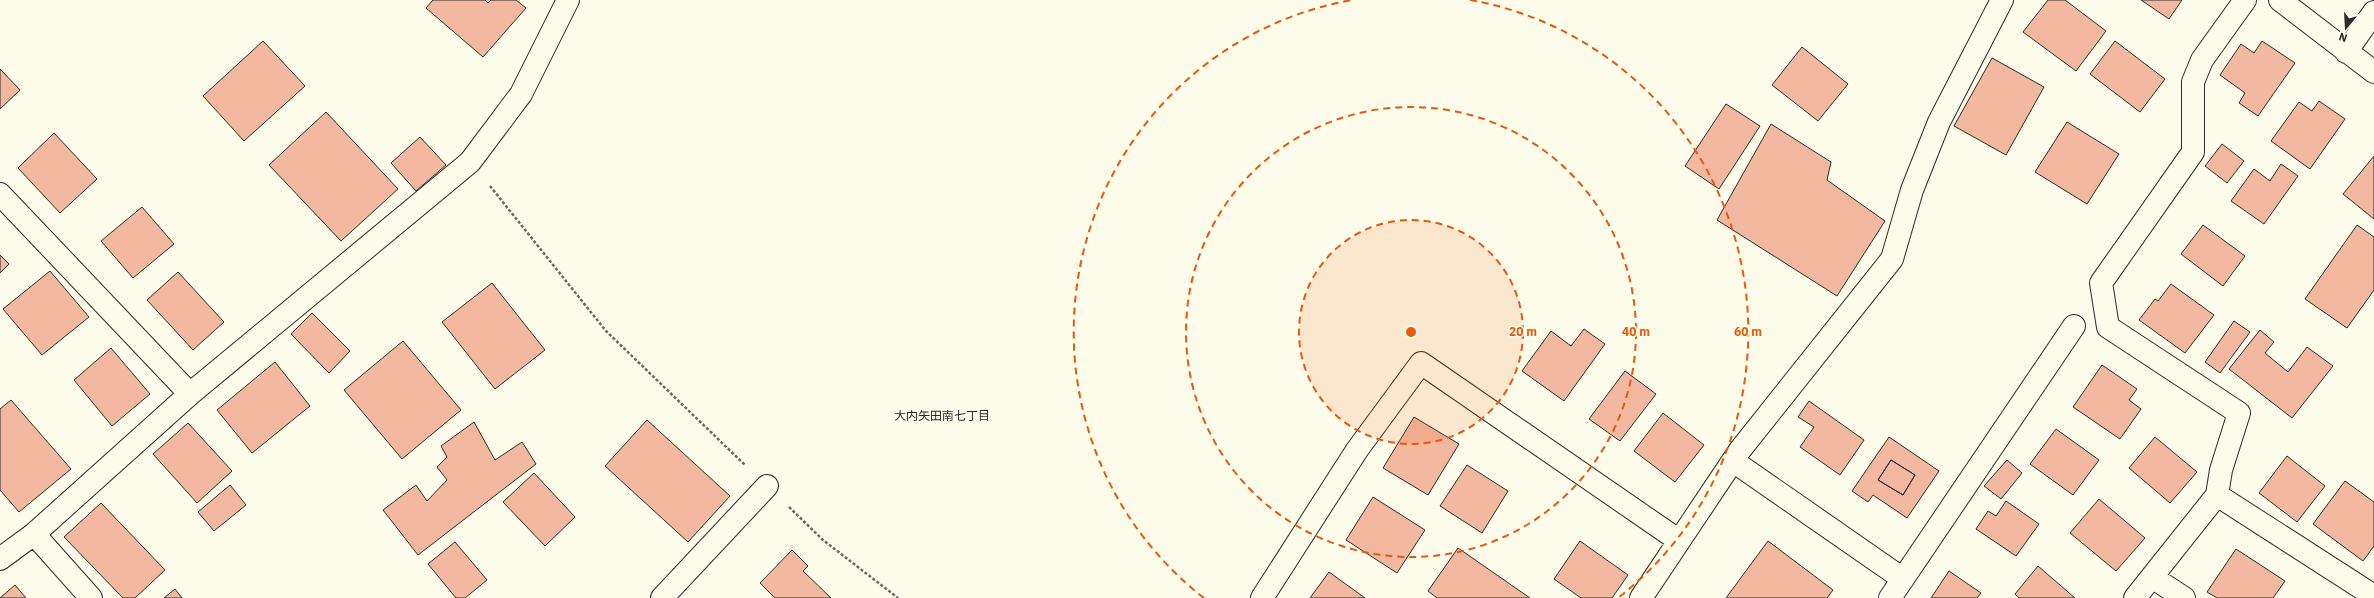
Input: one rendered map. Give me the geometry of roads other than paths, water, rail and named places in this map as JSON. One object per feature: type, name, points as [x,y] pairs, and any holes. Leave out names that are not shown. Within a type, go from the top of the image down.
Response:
[{"type":"street","points":[[1641,598],[1678,540],[1733,461],[1892,259],[1912,190],[1939,122],[2002,0]]},
{"type":"street","points":[[2135,598],[2217,495],[2221,470],[2239,413],[2108,327],[2101,283],[2193,152],[2193,82],[2202,60],[2245,0]]},
{"type":"street","points":[[2280,0],[2374,72]]},
{"type":"street","points":[[0,559],[34,534],[190,394],[470,162],[521,94],[566,1]]},
{"type":"street","points":[[2346,52],[2374,12]]},
{"type":"street","points":[[0,194],[190,394]]},
{"type":"street","points":[[1890,598],[2074,326]]},
{"type":"street","points":[[1262,598],[1357,450],[1421,363],[1678,540]]},
{"type":"street","points":[[1733,461],[1903,579]]},
{"type":"street","points":[[662,598],[767,486]]},
{"type":"street","points":[[2217,495],[2374,596]]},
{"type":"street","points":[[34,534],[91,598]]},
{"type":"street","points":[[2152,577],[2184,598]]},
{"type":"district","name":"大内矢田南七丁目","points":[[942,415]]}]
